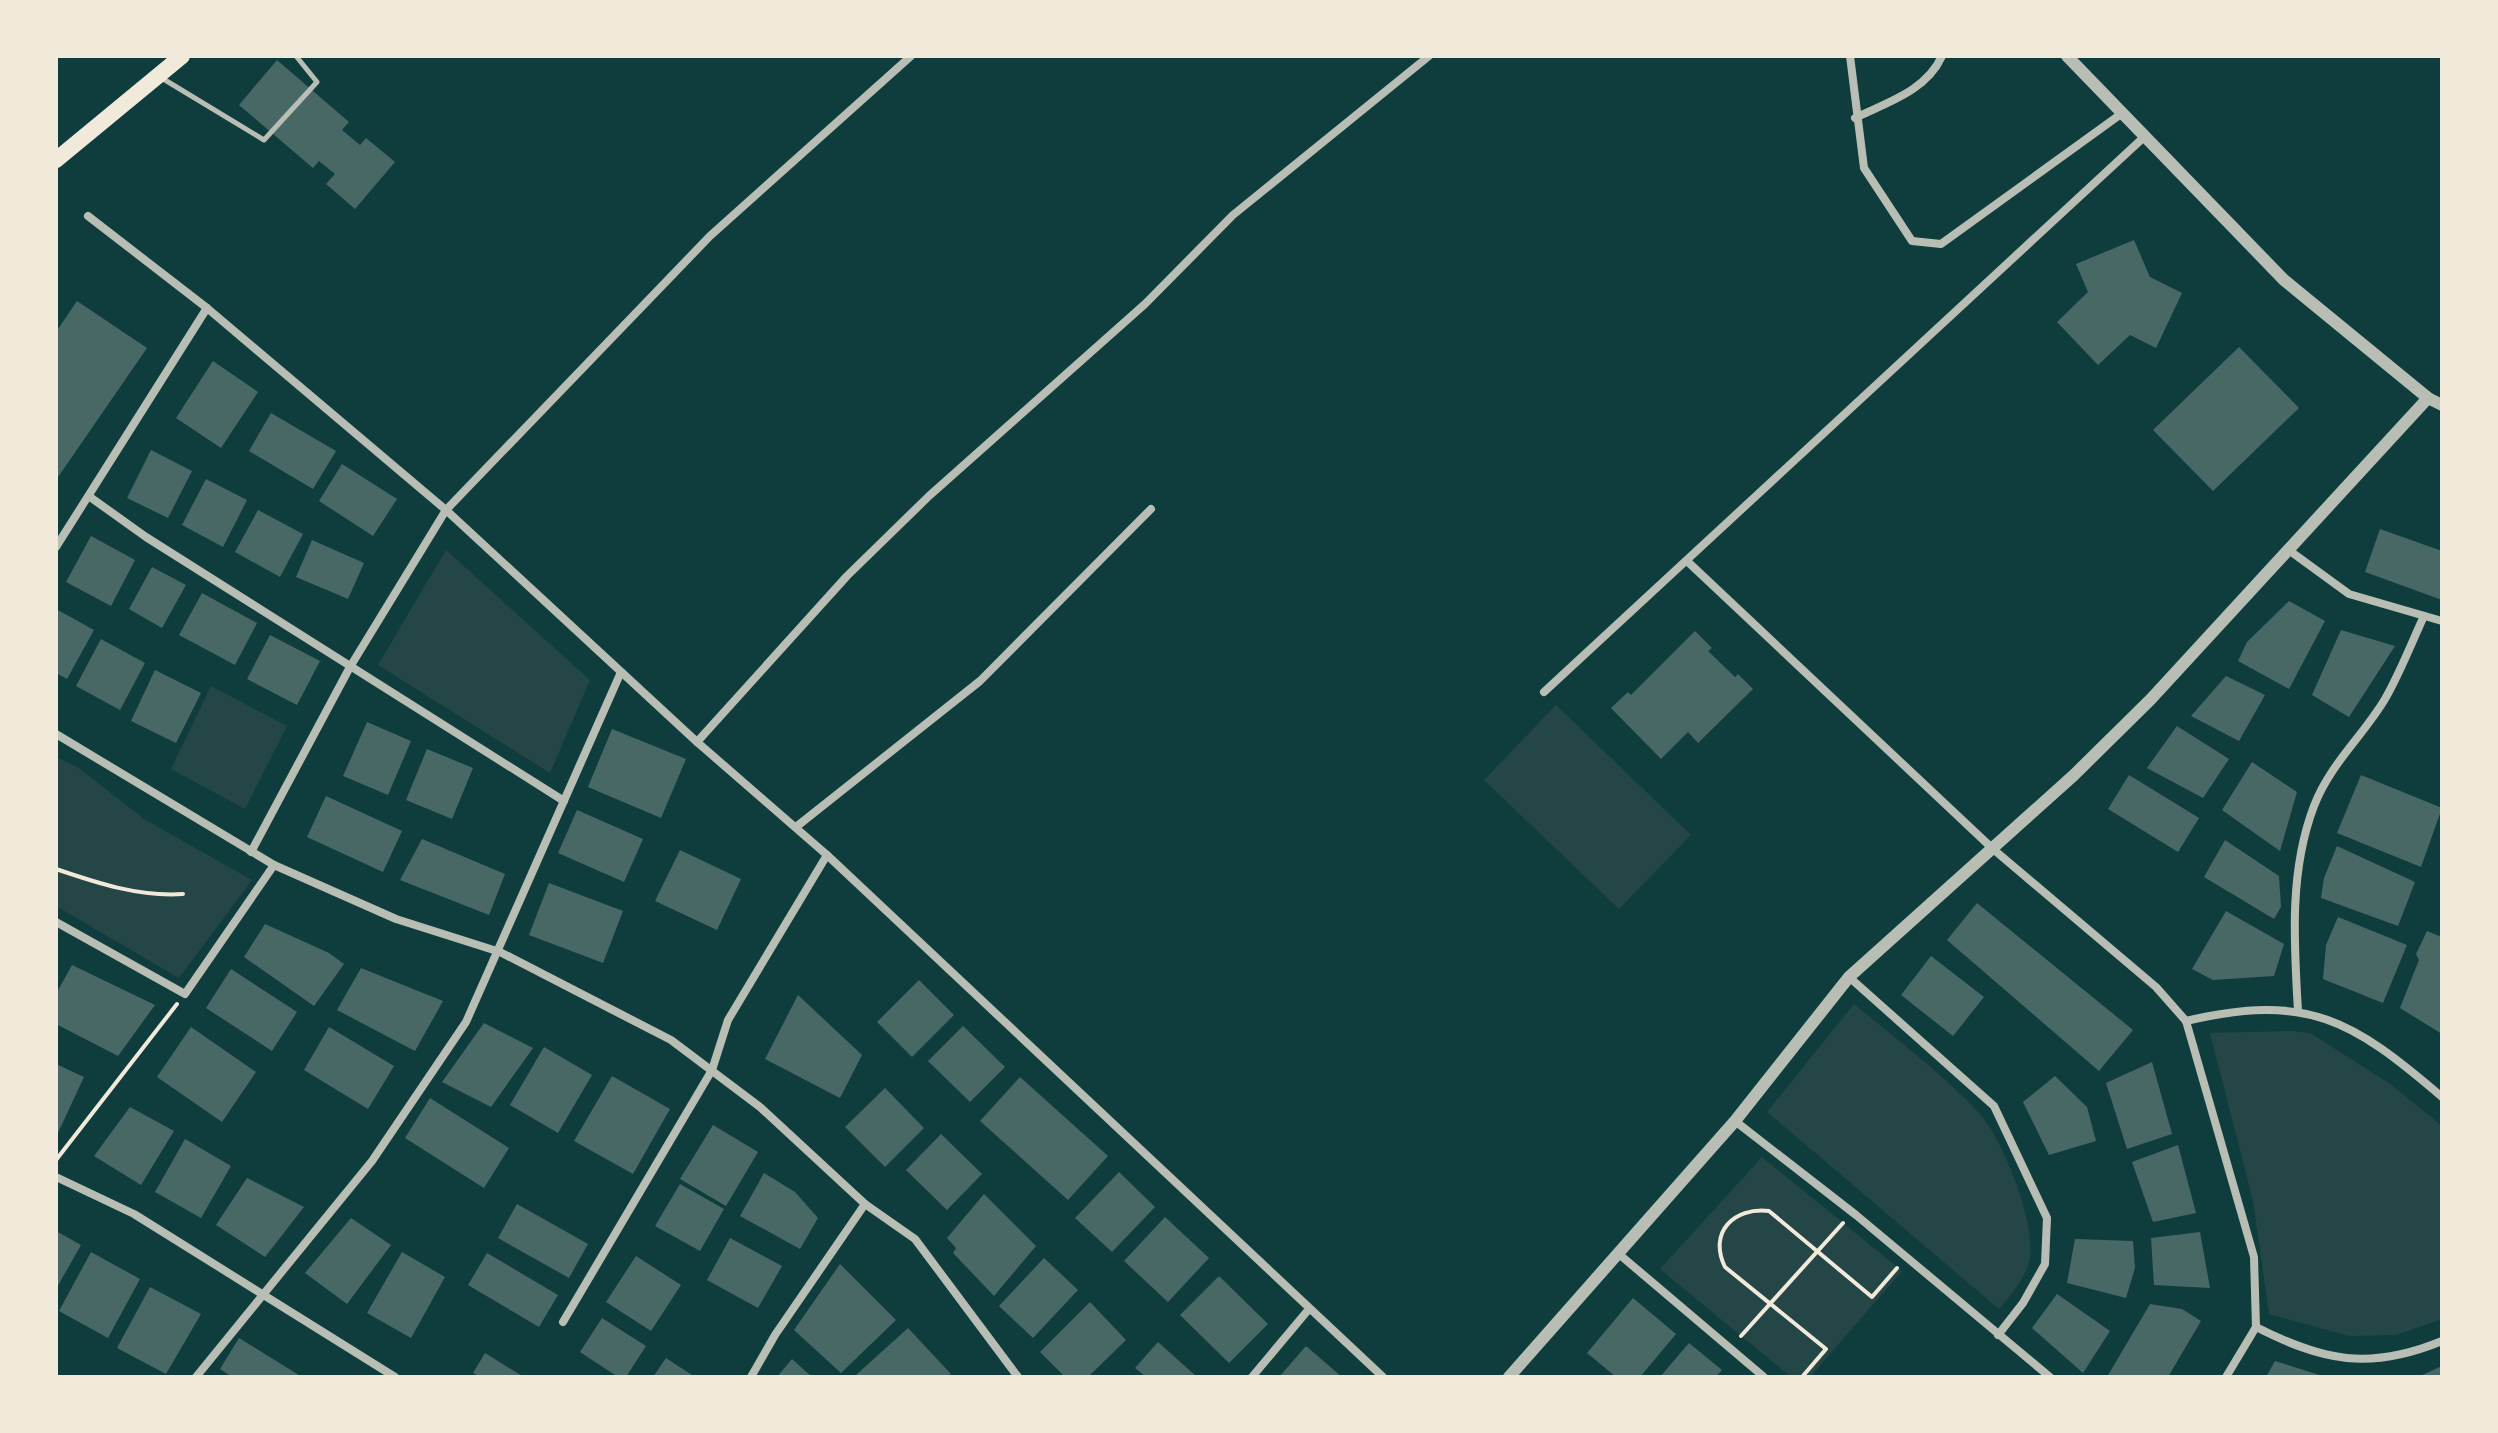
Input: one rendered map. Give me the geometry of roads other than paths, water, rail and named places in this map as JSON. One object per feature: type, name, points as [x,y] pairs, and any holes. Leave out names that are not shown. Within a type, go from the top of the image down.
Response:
[{"type":"main road","points":[[56,160],[182,56]]},
{"type":"street","points":[[251,852],[350,667],[446,510],[710,236],[911,56]]},
{"type":"street","points":[[697,742],[847,576],[929,496],[1145,304],[1233,215],[1429,56]]},
{"type":"street","points":[[1850,56],[1855,118],[1864,168],[1900,228],[1912,241],[1941,244],[2121,114]]},
{"type":"street","points":[[1855,118],[1922,84],[1931,77],[1942,56]]},
{"type":"street","points":[[2067,56],[2143,138],[2284,280],[2428,398],[2442,405]]},
{"type":"street","points":[[56,172],[94,128]]},
{"type":"street","points":[[1544,692],[2143,138]]},
{"type":"street","points":[[88,216],[207,308],[446,510],[697,742],[827,855],[1383,1377]]},
{"type":"street","points":[[56,547],[207,308]]},
{"type":"street","points":[[1509,1377],[1620,1255],[1735,1121],[1849,977],[1993,849],[2151,699],[2428,398]]},
{"type":"street","points":[[90,497],[146,537],[564,801]]},
{"type":"street","points":[[796,827],[980,681],[1151,509]]},
{"type":"street","points":[[2290,551],[2349,594],[2442,621]]},
{"type":"street","points":[[1687,561],[1993,849],[2156,987],[2186,1021],[2254,1257],[2256,1327],[2226,1377]]},
{"type":"street","points":[[2298,1011],[2293,925],[2301,857],[2314,806],[2342,754],[2384,700],[2424,616]]},
{"type":"street","points":[[196,1377],[261,1293],[372,1161],[466,1022],[500,952],[621,672]]},
{"type":"street","points":[[56,734],[274,865],[396,919],[500,952],[671,1040],[760,1107],[865,1204],[915,1239],[1018,1377]]},
{"type":"street","points":[[563,1322],[712,1070],[720,1038],[737,1002],[827,855]]},
{"type":"street","points":[[56,922],[185,994],[274,865]]},
{"type":"street","points":[[1849,977],[1994,1106],[2047,1218],[2045,1264],[2023,1303],[1998,1335]]},
{"type":"street","points":[[2186,1021],[2227,1012],[2298,1011],[2335,1020],[2386,1049],[2442,1097]]},
{"type":"street","points":[[1735,1121],[2050,1377]]},
{"type":"street","points":[[56,1177],[134,1214],[395,1377]]},
{"type":"street","points":[[751,1377],[775,1335],[865,1204]]},
{"type":"street","points":[[1620,1255],[1764,1377]]},
{"type":"street","points":[[1252,1377],[1309,1309]]},
{"type":"street","points":[[2256,1327],[2302,1351],[2353,1362],[2442,1341]]},
{"type":"lane","points":[[159,76],[264,140],[317,82],[296,56]]}]
